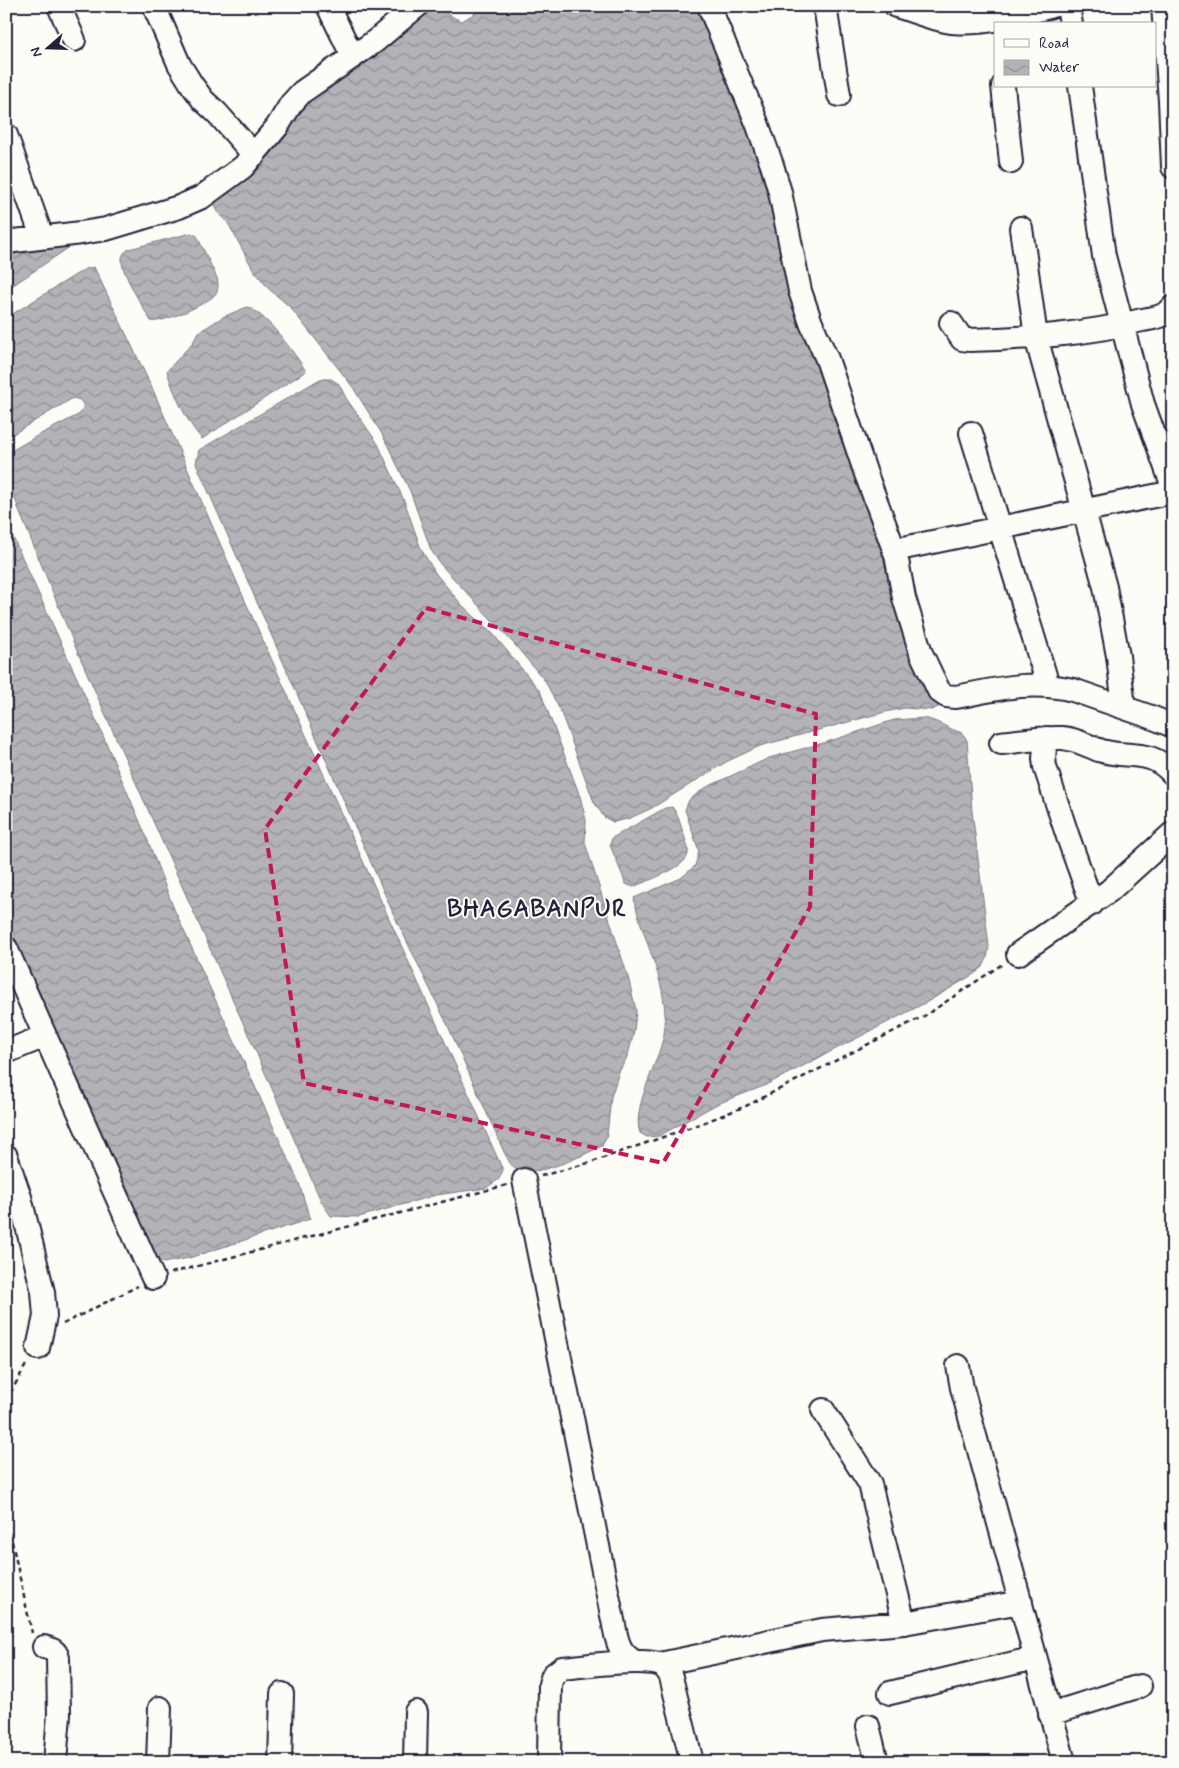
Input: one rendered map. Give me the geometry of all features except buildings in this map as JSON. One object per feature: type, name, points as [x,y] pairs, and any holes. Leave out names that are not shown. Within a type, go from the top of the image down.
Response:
[{"type":"street","points":[[59,6],[74,40]]},
{"type":"street","points":[[154,6],[179,64],[192,85],[254,155]]},
{"type":"street","points":[[328,6],[352,57]]},
{"type":"street","points":[[6,242],[106,229],[179,207],[202,197],[243,167],[277,127],[291,104],[302,92],[397,24],[417,6]]},
{"type":"street","points":[[709,6],[757,123],[772,165],[780,192],[800,291],[811,323],[827,359],[894,550],[904,598],[921,653],[939,692],[946,696],[956,697],[1014,686],[1048,685],[1073,690],[1173,726]]},
{"type":"street","points":[[825,6],[839,95]]},
{"type":"street","points":[[896,6],[950,22],[974,23],[996,21],[1054,7],[1069,22]]},
{"type":"street","points":[[1163,6],[1173,167]]},
{"type":"street","points":[[1003,88],[1011,162]]},
{"type":"street","points":[[1080,88],[1104,256],[1143,404],[1173,486]]},
{"type":"street","points":[[6,135],[42,237]]},
{"type":"street","points":[[1021,228],[1036,337],[1105,587],[1118,656],[1124,707]]},
{"type":"street","points":[[951,323],[962,339],[969,340],[1057,336],[1122,326],[1164,314],[1173,307]]},
{"type":"street","points":[[971,434],[1048,685]]},
{"type":"street","points":[[894,550],[1173,492]]},
{"type":"street","points":[[1046,738],[1045,767],[1092,904]]},
{"type":"street","points":[[1001,743],[1046,738],[1076,740],[1103,751],[1159,761],[1173,774]]},
{"type":"street","points":[[1018,954],[1109,891],[1173,832]]},
{"type":"street","points":[[6,948],[153,1278]]},
{"type":"street","points":[[6,1052],[45,1036]]},
{"type":"street","points":[[6,1156],[20,1197],[43,1292],[45,1316],[38,1348]]},
{"type":"street","points":[[524,1180],[618,1647],[626,1657],[636,1662]]},
{"type":"street","points":[[958,1366],[962,1388],[1064,1762]]},
{"type":"street","points":[[823,1410],[870,1484],[904,1623]]},
{"type":"street","points":[[549,1762],[550,1684],[553,1675],[562,1668],[636,1662],[660,1664],[822,1630],[904,1623],[1021,1602]]},
{"type":"street","points":[[48,1648],[56,1653],[58,1658],[60,1701],[55,1762]]},
{"type":"street","points":[[890,1693],[1035,1658]]},
{"type":"street","points":[[660,1664],[667,1670],[675,1688],[692,1762]]},
{"type":"street","points":[[1050,1714],[1140,1686]]},
{"type":"street","points":[[280,1762],[282,1694]]},
{"type":"street","points":[[158,1762],[160,1708]]},
{"type":"street","points":[[416,1712],[416,1762]]},
{"type":"street","points":[[868,1726],[877,1762]]},
{"type":"path","points":[[59,1326],[153,1278],[592,1162],[700,1124],[746,1106],[926,1015],[1018,954]]},
{"type":"path","points":[[6,1401],[19,1374],[38,1348]]},
{"type":"path","points":[[6,1515],[32,1632],[37,1644],[48,1648]]},
{"type":"highlighted area","points":[[426,608],[816,714],[810,907],[663,1163],[304,1083],[265,829]]},
{"type":"water","points":[[433,6],[462,21],[487,6],[702,6],[744,108],[938,707],[932,710],[905,708],[885,712],[760,746],[726,762],[652,808],[628,819],[613,822],[604,817],[594,802],[560,710],[545,681],[515,645],[441,565],[431,550],[410,491],[382,434],[352,386],[290,307],[269,289],[253,269],[228,223],[218,213],[215,205],[217,195],[297,114],[421,13]]},
{"type":"water","points":[[191,233],[197,236],[217,278],[217,291],[205,302],[185,312],[165,319],[151,321],[128,281],[122,265],[123,256],[129,249]]},
{"type":"water","points":[[74,244],[6,290],[6,248]]},
{"type":"water","points":[[94,267],[153,390],[246,603],[503,1170],[499,1179],[486,1188],[436,1195],[359,1217],[331,1216],[321,1201],[75,646],[20,513],[6,472],[6,454],[80,414],[84,406],[80,400],[73,398],[13,434],[6,436],[6,318],[85,269]]},
{"type":"water","points":[[247,307],[263,317],[306,371],[202,439],[191,425],[181,407],[167,371],[193,342],[199,332],[223,317]]},
{"type":"water","points":[[320,379],[331,379],[339,384],[346,398],[378,444],[405,503],[421,549],[436,574],[461,604],[493,634],[540,691],[580,796],[586,820],[585,843],[628,977],[636,1010],[634,1032],[628,1055],[619,1072],[611,1097],[607,1135],[602,1146],[546,1169],[524,1171],[515,1168],[504,1152],[448,1026],[393,913],[196,463],[199,450]]},
{"type":"water","points":[[6,522],[101,731],[146,836],[174,909],[299,1183],[310,1219],[189,1258],[163,1263],[154,1257],[35,1006],[6,937]]},
{"type":"water","points":[[924,718],[962,733],[967,740],[972,811],[989,946],[983,967],[927,1002],[764,1086],[717,1104],[659,1136],[647,1137],[640,1133],[638,1123],[639,1111],[661,1045],[665,1017],[664,999],[660,982],[634,898],[681,878],[695,866],[699,851],[685,810],[689,800],[705,788],[769,758],[827,742],[894,720]]},
{"type":"water","points":[[672,807],[679,819],[687,845],[688,854],[686,859],[665,874],[633,887],[626,884],[610,845],[612,838],[665,808]]},
{"type":"district","name":"BHAGABANPUR","points":[[537,908]]}]
